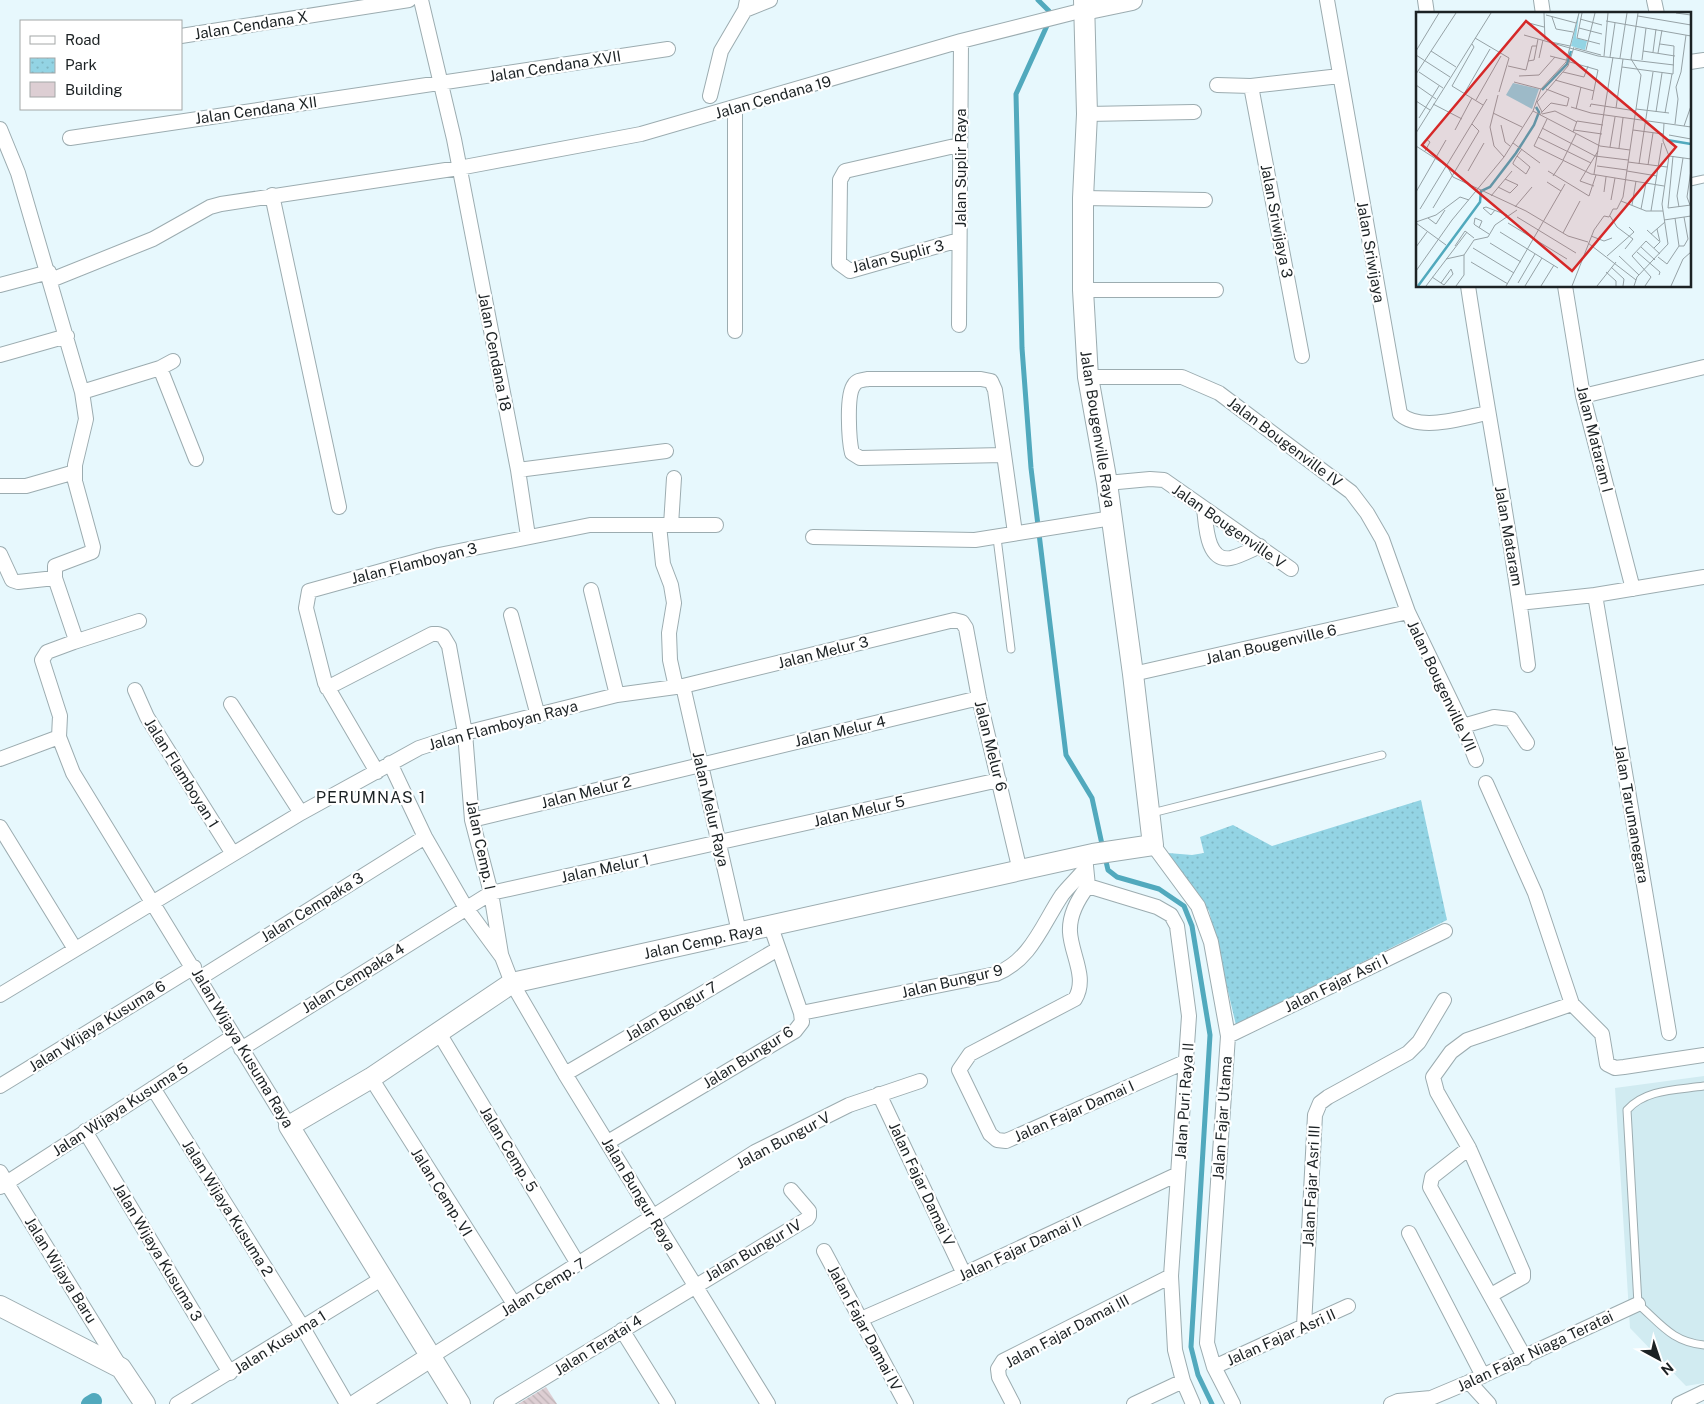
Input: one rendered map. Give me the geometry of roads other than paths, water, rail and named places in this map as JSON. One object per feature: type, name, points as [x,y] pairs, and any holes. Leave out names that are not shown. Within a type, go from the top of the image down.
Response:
[{"type":"street","name":"Jalan Cendana X","points":[[182,36],[410,0]]},
{"type":"street","name":"Jalan Cendana 18","points":[[421,0],[454,139],[518,470],[528,536]]},
{"type":"street","points":[[710,96],[721,50],[746,5],[770,0]]},
{"type":"street","points":[[1084,5],[1132,0]]},
{"type":"street","name":"Jalan Sriwijaya","points":[[1327,0],[1400,414],[1406,420],[1424,424],[1487,413]]},
{"type":"street","name":"Jalan Cendana 19","points":[[0,285],[50,276],[153,239],[210,208],[272,195],[459,168],[640,134],[735,108],[960,41],[1059,16],[1084,5]]},
{"type":"street","name":"Jalan Bougenville Raya","points":[[1084,5],[1087,114],[1083,198],[1083,290],[1088,378],[1112,518],[1153,845]]},
{"type":"street","name":"Jalan Suplir Raya","points":[[959,325],[960,41]]},
{"type":"street","name":"Jalan Cendana XVII","points":[[442,83],[668,49]]},
{"type":"street","points":[[1217,86],[1251,86],[1340,76]]},
{"type":"street","name":"Jalan Cendana XII","points":[[70,138],[442,83]]},
{"type":"street","name":"Jalan Sriwijaya 3","points":[[1251,86],[1302,356]]},
{"type":"street","points":[[735,108],[735,331]]},
{"type":"street","points":[[1087,114],[1194,112]]},
{"type":"street","points":[[0,129],[18,172],[50,276],[82,392],[86,419],[77,452],[75,481],[93,547],[92,552],[55,566],[55,578],[75,632],[74,642]]},
{"type":"street","name":"Jalan Suplir 3","points":[[959,145],[845,171],[840,180],[839,262],[850,271],[959,240]]},
{"type":"street","points":[[272,195],[339,507]]},
{"type":"street","points":[[1083,198],[1205,200]]},
{"type":"street","name":"Jalan Mataram","points":[[1468,288],[1487,413],[1520,603],[1595,595],[1704,577]]},
{"type":"street","name":"Jalan Mataram I","points":[[1565,288],[1583,396],[1633,589]]},
{"type":"street","points":[[1083,290],[1216,290]]},
{"type":"street","points":[[0,355],[67,336]]},
{"type":"street","points":[[82,392],[160,368],[173,361]]},
{"type":"street","points":[[1583,396],[1704,367]]},
{"type":"street","points":[[160,368],[196,459]]},
{"type":"street","name":"Jalan Bougenville IV","points":[[1088,378],[1182,377],[1219,393],[1262,424],[1351,492],[1367,513],[1382,539],[1408,612]]},
{"type":"street","points":[[1004,456],[860,458],[852,453],[850,446],[852,386],[858,380],[868,379],[981,379],[991,381],[995,390],[1004,456],[1022,531]]},
{"type":"street","points":[[518,470],[666,451]]},
{"type":"street","points":[[0,486],[26,486],[75,472]]},
{"type":"street","name":"Jalan Melur Raya","points":[[674,478],[665,525],[663,564],[671,585],[674,603],[669,633],[670,660],[680,686],[739,932]]},
{"type":"street","name":"Jalan Bougenville V","points":[[1107,483],[1150,479],[1164,480],[1291,569]]},
{"type":"street","points":[[1204,508],[1209,542],[1222,557],[1230,558],[1260,546]]},
{"type":"street","points":[[813,537],[975,540],[997,538],[1022,531],[1112,518]]},
{"type":"street","name":"Jalan Flamboyan 3","points":[[377,772],[327,688],[319,664],[306,608],[309,591],[439,555],[590,525],[716,525]]},
{"type":"street","points":[[0,554],[12,580],[18,582],[55,578]]},
{"type":"street","points":[[592,590],[617,695]]},
{"type":"street","name":"Jalan Tarumanegara","points":[[1595,595],[1669,1033]]},
{"type":"street","points":[[1520,603],[1528,664]]},
{"type":"street","name":"Jalan Bougenville 6","points":[[1133,674],[1408,612]]},
{"type":"street","name":"Jalan Bougenville VII","points":[[1408,612],[1463,726],[1476,760]]},
{"type":"street","points":[[511,615],[538,716]]},
{"type":"street","name":"Jalan Melur 3","points":[[680,686],[954,620],[962,622]]},
{"type":"street","points":[[0,759],[58,737],[60,716],[42,660],[47,652],[139,621]]},
{"type":"street","name":"Jalan Melur 6","points":[[962,622],[966,628],[979,698],[1020,871]]},
{"type":"street","name":"Jalan Cemp. I","points":[[327,688],[432,634],[443,636],[448,646],[465,733],[472,820],[491,893],[502,957],[512,983]]},
{"type":"street","name":"Jalan Flamboyan Raya","points":[[0,995],[301,813],[419,748],[465,733],[617,695],[680,686]]},
{"type":"street","name":"Jalan Flamboyan 1","points":[[135,690],[147,718],[233,854]]},
{"type":"street","name":"Jalan Melur 4","points":[[700,765],[979,698]]},
{"type":"street","points":[[231,704],[301,813]]},
{"type":"street","points":[[1463,726],[1494,717],[1510,719],[1527,744]]},
{"type":"street","name":"Jalan Wijaya Kusuma Raya","points":[[58,737],[73,773],[197,972],[241,1049],[460,1404]]},
{"type":"street","name":"Jalan Cemp. I","points":[[390,763],[425,837],[466,908],[502,957]]},
{"type":"street","name":"Jalan Melur 2","points":[[472,820],[700,765]]},
{"type":"street","name":"Jalan Melur 5","points":[[719,843],[999,780]]},
{"type":"street","points":[[1486,782],[1535,892],[1572,1004],[1602,1034],[1606,1061],[1611,1067],[1624,1067],[1704,1055]]},
{"type":"street","points":[[0,827],[75,949]]},
{"type":"street","name":"Jalan Cempaka 3","points":[[197,972],[425,837]]},
{"type":"street","name":"Jalan Melur 1","points":[[466,908],[491,893],[719,843]]},
{"type":"street","name":"Jalan Cemp. Raya","points":[[289,1126],[371,1078],[439,1034],[512,983],[1020,871],[1088,860],[1118,849],[1153,845]]},
{"type":"street","name":"Jalan Fajar Utama","points":[[1153,845],[1198,906],[1211,942],[1228,1036],[1207,1335],[1209,1353],[1214,1367],[1233,1404]]},
{"type":"street","points":[[1088,860],[1088,886]]},
{"type":"street","name":"Jalan Bungur 9","points":[[801,1013],[996,974],[1010,968],[1029,950],[1063,894],[1088,860]]},
{"type":"street","name":"Jalan Puri Raya II","points":[[1088,886],[1157,907],[1170,915],[1177,926],[1189,1016],[1172,1276],[1174,1341],[1183,1381],[1193,1404]]},
{"type":"street","name":"Jalan Fajar Damai I","points":[[1088,886],[1072,914],[1070,931],[1081,981],[1080,991],[1075,999],[970,1054],[959,1070],[990,1134],[997,1140],[1006,1141],[1187,1061]]},
{"type":"street","name":"Jalan Cempaka 4","points":[[241,1049],[466,908]]},
{"type":"street","name":"Jalan Bungur 6","points":[[608,1142],[795,1031],[802,1022],[801,1013],[771,927]]},
{"type":"street","name":"Jalan Fajar Asri I","points":[[1228,1036],[1445,931]]},
{"type":"street","name":"Jalan Bungur 7","points":[[565,1074],[778,949]]},
{"type":"street","name":"Jalan Wijaya Kusuma 6","points":[[0,1086],[197,972]]},
{"type":"street","name":"Jalan Bungur Raya","points":[[512,983],[565,1074],[768,1404]]},
{"type":"street","name":"Jalan Fajar Asri III","points":[[1304,1326],[1315,1115],[1320,1103],[1328,1096],[1399,1060],[1419,1042],[1444,1000]]},
{"type":"street","points":[[1490,1295],[1523,1277],[1523,1272],[1469,1148],[1434,1084],[1434,1077],[1441,1063],[1450,1052],[1467,1040],[1572,1004]]},
{"type":"street","name":"Jalan Cemp. 5","points":[[439,1034],[578,1264]]},
{"type":"street","name":"Jalan Wijaya Kusuma 5","points":[[2,1180],[85,1131],[234,1036]]},
{"type":"street","name":"Jalan Cemp. VI","points":[[371,1078],[514,1304]]},
{"type":"street","name":"Jalan Bungur V","points":[[654,1217],[756,1152],[849,1105],[920,1081]]},
{"type":"street","name":"Jalan Wijaya Kusuma 2","points":[[153,1088],[303,1328],[347,1404]]},
{"type":"street","name":"Jalan Fajar Damai V","points":[[879,1094],[964,1274]]},
{"type":"street","name":"Jalan Wijaya Kusuma 3","points":[[85,1131],[230,1373]]},
{"type":"street","points":[[1469,1148],[1432,1177],[1430,1187],[1525,1358]]},
{"type":"street","name":"Jalan Fajar Damai II","points":[[861,1319],[964,1274],[1178,1174]]},
{"type":"street","name":"Jalan Wijaya Baru","points":[[2,1180],[121,1368]]},
{"type":"street","name":"Jalan Bungur IV","points":[[694,1285],[807,1219],[809,1216],[808,1211],[791,1190]]},
{"type":"street","name":"Jalan Cemp. 7","points":[[432,1356],[654,1217]]},
{"type":"street","points":[[1409,1233],[1484,1376]]},
{"type":"street","name":"Jalan Fajar Damai IV","points":[[824,1251],[906,1404]]},
{"type":"street","name":"Jalan Fajar Damai III","points":[[1013,1404],[999,1377],[998,1369],[1003,1361],[1172,1276]]},
{"type":"street","name":"Jalan Kusuma 1","points":[[177,1404],[382,1278]]},
{"type":"street","name":"Jalan Teratai 4","points":[[500,1404],[694,1285]]},
{"type":"street","name":"Jalan Fajar Niaga Teratai","points":[[1390,1404],[1398,1401],[1427,1401],[1525,1358],[1554,1342],[1638,1304]]},
{"type":"street","points":[[0,1306],[121,1368],[145,1404]]},
{"type":"street","name":"Jalan Fajar Asri II","points":[[1214,1367],[1348,1306]]},
{"type":"street","points":[[622,1330],[668,1404]]},
{"type":"street","points":[[357,1404],[432,1356]]},
{"type":"street","points":[[1134,1404],[1183,1381]]},
{"type":"street","points":[[1469,1382],[1488,1404]]},
{"type":"street","points":[[1679,1404],[1704,1392]]},
{"type":"lane","points":[[997,538],[1011,650]]},
{"type":"lane","points":[[1149,814],[1382,755]]},
{"type":"lane","points":[[1704,1086],[1649,1095],[1636,1100],[1627,1110],[1638,1304],[1676,1338],[1685,1343],[1704,1345]]},
{"type":"waterway","points":[[1038,0],[1049,11],[1050,19],[1016,94],[1022,348],[1031,468],[1066,755],[1092,798],[1103,849]]},
{"type":"waterway","points":[[1105,857],[1108,870],[1117,877],[1159,889],[1184,906],[1192,926],[1210,1035],[1191,1347],[1198,1375],[1212,1404]]},
{"type":"waterway","points":[[89,1404],[94,1401]]},
{"type":"district","name":"PERUMNAS 1","points":[[371,797]]}]
